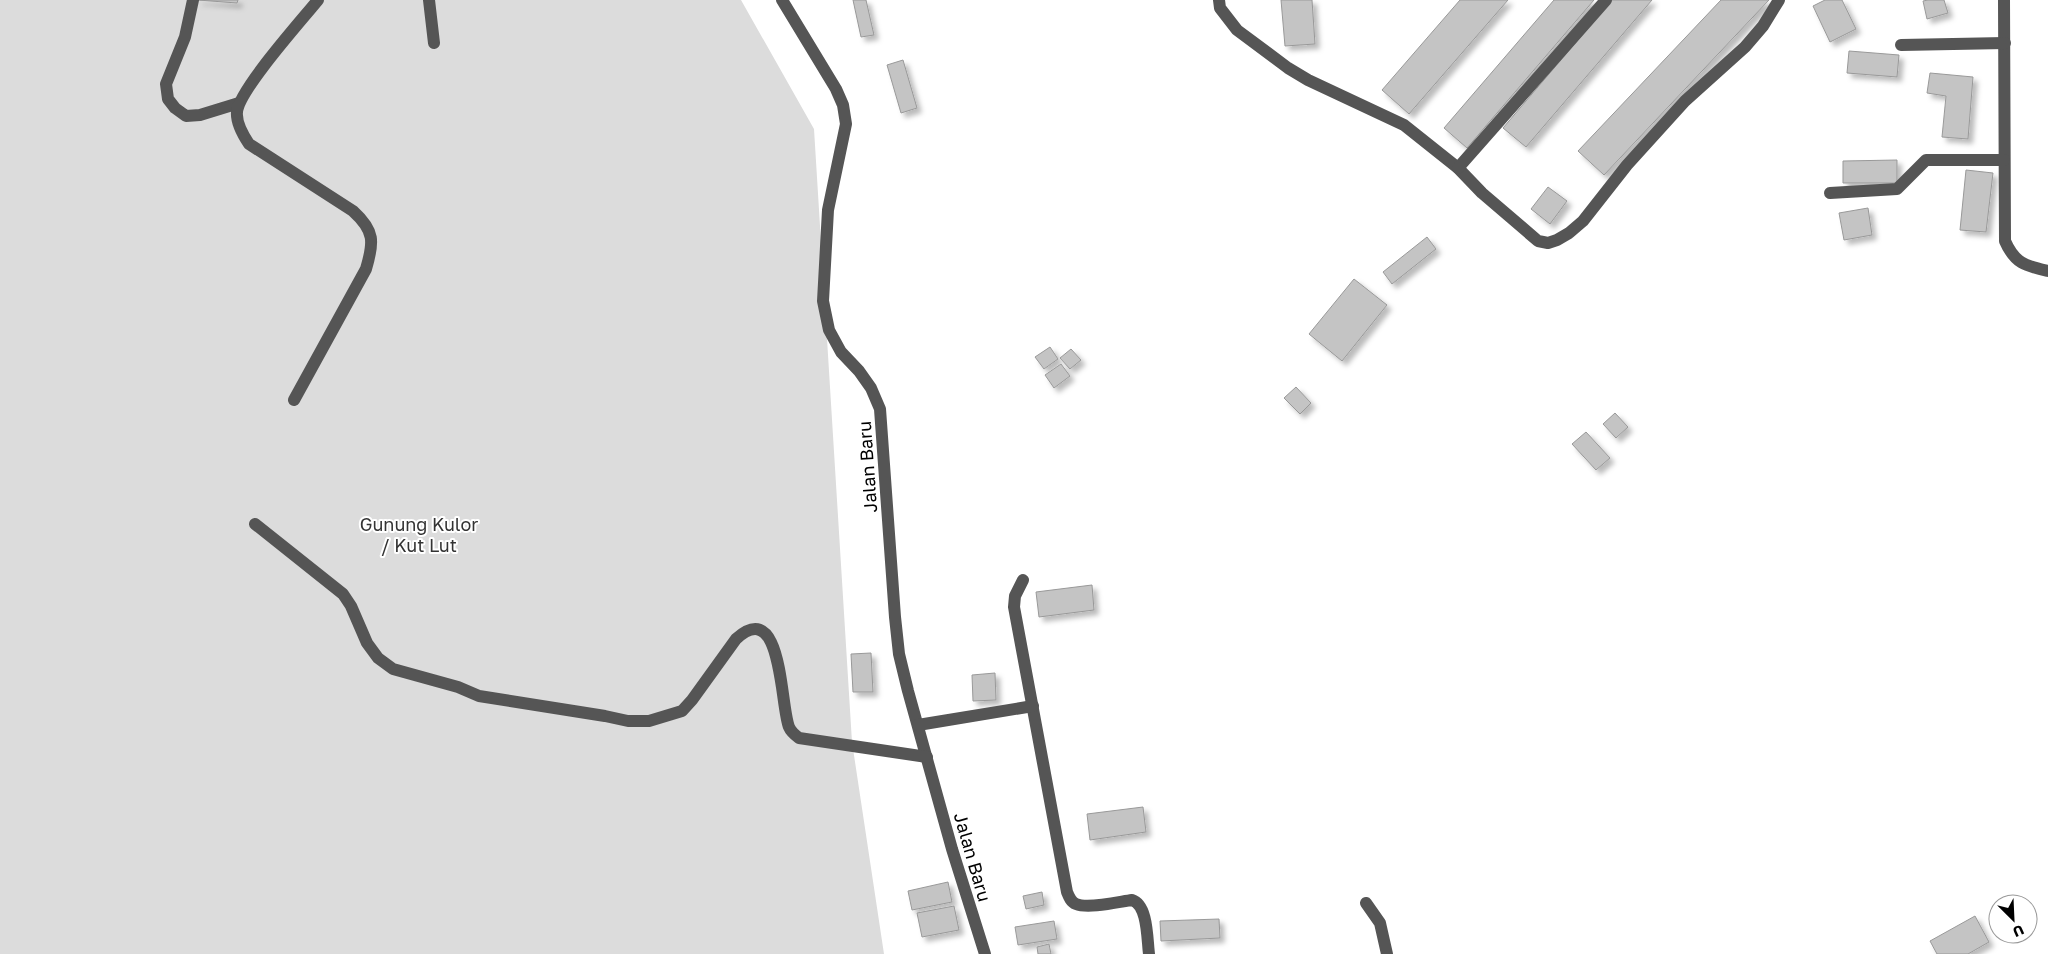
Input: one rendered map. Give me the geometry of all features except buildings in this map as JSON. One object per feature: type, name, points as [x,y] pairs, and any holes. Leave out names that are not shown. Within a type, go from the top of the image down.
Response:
[{"type":"street","points":[[193,0],[185,37],[166,84],[168,100],[186,116],[200,115],[238,103]]},
{"type":"street","points":[[294,400],[366,269],[372,249],[370,235],[366,223],[353,211],[248,144],[236,114],[238,103],[248,87],[318,0]]},
{"type":"street","points":[[428,0],[434,43]]},
{"type":"street","name":"Jalan Baru","points":[[782,0],[836,89],[843,105],[846,124],[828,210],[822,301],[829,330],[841,352],[859,371],[871,388],[880,409],[895,617],[900,654],[952,849],[985,954]]},
{"type":"street","points":[[1219,0],[1220,8],[1237,30],[1288,68],[1329,92],[1404,125],[1458,168],[1482,193],[1538,241],[1548,243],[1569,233],[1583,220],[1627,165],[1685,101],[1745,47],[1763,26],[1779,0]]},
{"type":"street","points":[[1458,168],[1606,0]]},
{"type":"street","points":[[2004,0],[2005,242],[2010,254],[2018,262],[2048,271]]},
{"type":"street","points":[[1901,46],[2005,44]]},
{"type":"street","points":[[1830,193],[1898,189],[1926,160],[2004,160]]},
{"type":"street","points":[[255,524],[343,594],[351,606],[367,644],[378,658],[393,669],[458,687],[479,696],[604,716],[628,722],[649,721],[682,711],[736,639],[745,630],[756,628],[762,631],[771,643],[779,664],[789,728],[799,738],[927,757]]},
{"type":"street","points":[[1023,580],[1015,596],[1014,607],[1067,892],[1070,900],[1075,904],[1083,905],[1132,900],[1137,902],[1143,912],[1149,954]]},
{"type":"street","points":[[918,726],[1033,706]]},
{"type":"street","points":[[1366,903],[1380,923],[1387,954]]},
{"type":"green space","name":"Gunung Kulor / Kut Lut","points":[[0,0],[741,0],[814,129],[852,742],[884,954],[0,954]]}]
